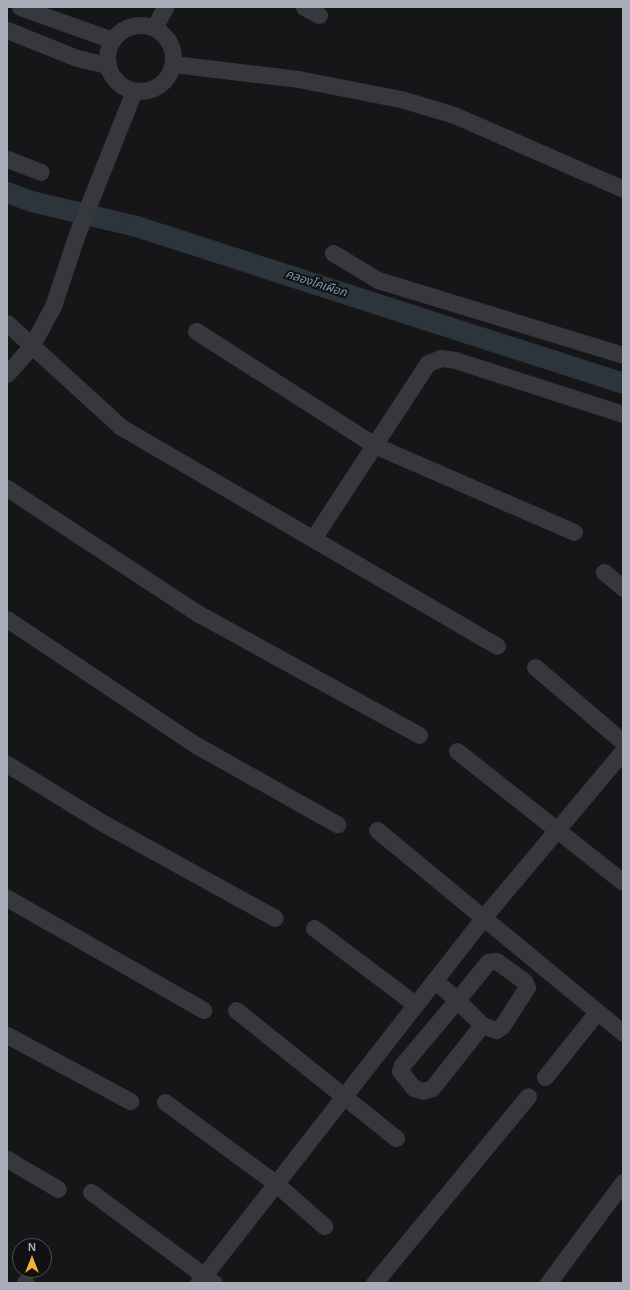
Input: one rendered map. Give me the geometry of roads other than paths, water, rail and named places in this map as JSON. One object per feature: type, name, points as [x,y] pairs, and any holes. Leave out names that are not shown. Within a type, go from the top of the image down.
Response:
[{"type":"street","points":[[20,7],[112,40]]},
{"type":"street","points":[[154,28],[165,7]]},
{"type":"street","points":[[304,7],[320,15]]},
{"type":"street","points":[[134,26],[154,28],[168,40],[173,52],[173,64],[169,77],[160,86],[147,91],[134,91],[122,86],[113,77],[108,65],[108,52],[112,40],[122,31],[134,26]]},
{"type":"street","points":[[7,30],[77,58],[108,65]]},
{"type":"street","points":[[173,64],[298,79],[401,99],[454,115],[623,189]]},
{"type":"street","points":[[7,374],[32,345],[53,306],[77,234],[134,91]]},
{"type":"street","points":[[7,159],[41,172]]},
{"type":"street","points":[[333,253],[378,280],[623,356]]},
{"type":"street","points":[[7,323],[122,427],[314,537],[497,646]]},
{"type":"street","points":[[196,331],[374,445],[574,532]]},
{"type":"street","points":[[314,537],[428,363],[441,358],[455,360],[623,414]]},
{"type":"street","points":[[7,488],[199,614],[419,735]]},
{"type":"street","points":[[604,572],[623,588]]},
{"type":"street","points":[[7,619],[196,745],[337,824]]},
{"type":"street","points":[[535,667],[623,742]]},
{"type":"street","points":[[457,751],[623,882]]},
{"type":"street","points":[[91,1192],[205,1280],[274,1182],[482,919],[623,751]]},
{"type":"street","points":[[7,764],[103,823],[275,918]]},
{"type":"street","points":[[377,830],[482,919],[596,1013],[623,1033]]},
{"type":"street","points":[[7,898],[203,1010]]},
{"type":"street","points":[[314,928],[415,1004]]},
{"type":"street","points":[[434,980],[457,1000],[482,1025],[496,1030],[502,1026],[524,992],[524,981],[491,960],[457,1000],[402,1066],[400,1071],[414,1088],[423,1091],[432,1088],[482,1025]]},
{"type":"street","points":[[236,1010],[396,1138]]},
{"type":"street","points":[[545,1077],[596,1013]]},
{"type":"street","points":[[7,1035],[130,1101]]},
{"type":"street","points":[[374,1283],[528,1096]]},
{"type":"street","points":[[165,1102],[274,1182],[324,1226]]},
{"type":"street","points":[[7,1159],[58,1189]]},
{"type":"street","points":[[548,1283],[623,1182]]},
{"type":"waterway","name":"คลองโคเผือก","points":[[7,192],[31,201],[136,226],[623,383]]}]
